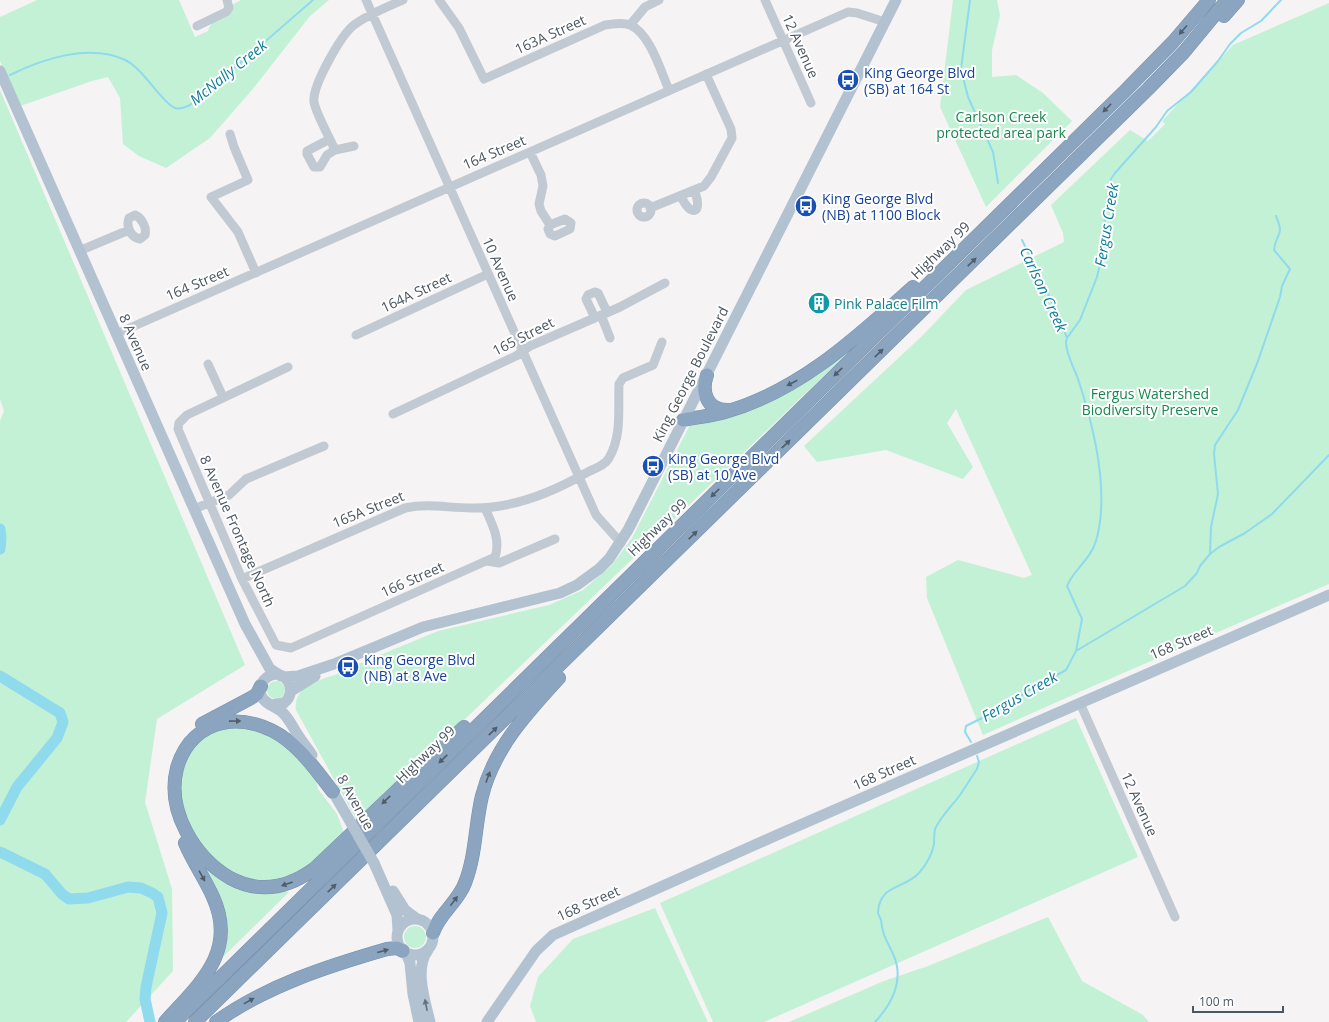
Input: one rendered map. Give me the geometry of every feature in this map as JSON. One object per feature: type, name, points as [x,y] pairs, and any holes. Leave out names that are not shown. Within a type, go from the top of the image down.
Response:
[{"type":"highway","name":"Highway 99","points":[[175,1022],[1149,67],[1208,0]]},
{"type":"highway","points":[[195,1022],[1121,116],[1184,52],[1227,0]]},
{"type":"highway","points":[[1121,116],[1186,57],[1238,0]]},
{"type":"highway","points":[[684,420],[724,412],[743,406],[801,378],[840,352],[1016,198]]},
{"type":"highway","points":[[707,375],[704,391],[711,405],[725,410],[743,406]]},
{"type":"highway","points":[[433,934],[439,920],[455,901],[465,884],[471,865],[479,808],[486,783],[506,740],[546,691],[666,562]]},
{"type":"highway","points":[[333,792],[302,754],[286,740],[263,726],[242,721],[219,724],[195,737],[184,752],[177,769],[176,780],[178,811],[186,831],[196,849],[210,863],[234,880],[252,886],[268,888],[292,882],[307,874],[321,863],[433,755],[621,585]]},
{"type":"highway","points":[[165,1022],[198,985],[211,967],[219,950],[222,930],[220,918],[213,897],[176,824],[169,790],[171,768],[178,748],[191,733],[216,716],[251,698],[256,694],[261,684]]},
{"type":"highway","points":[[216,1022],[259,996],[292,981],[381,951],[393,948],[405,952]]},
{"type":"main road","name":"King George Boulevard","points":[[282,676],[298,676],[334,664],[423,628],[560,593],[577,585],[599,569],[621,543],[896,0]]},
{"type":"main road","name":"8 Avenue","points":[[0,71],[246,624],[270,668],[282,676]]},
{"type":"main road","name":"168 Street","points":[[487,1022],[536,951],[554,935],[1329,595]]},
{"type":"main road","name":"8 Avenue","points":[[246,624],[261,667],[263,677],[261,684]]},
{"type":"main road","name":"King George Boulevard","points":[[289,696],[334,664]]},
{"type":"main road","points":[[282,676],[289,683],[289,696],[280,705],[271,705],[261,695],[261,684],[268,677],[282,676]]},
{"type":"main road","name":"8 Avenue","points":[[289,696],[312,755]]},
{"type":"main road","name":"8 Avenue","points":[[271,705],[285,715],[312,755],[374,863],[403,907],[417,919]]},
{"type":"main road","name":"8 Avenue","points":[[374,863],[396,914],[398,930]]},
{"type":"main road","points":[[418,1022],[409,962],[405,952],[397,941],[398,930],[406,922],[417,919],[426,923],[433,934],[432,942],[423,958],[422,965],[424,993],[430,1022]]},
{"type":"main road","points":[[405,952],[418,955],[428,950]]},
{"type":"street","points":[[197,26],[226,12],[229,8],[227,0]]},
{"type":"street","name":"10 Avenue","points":[[366,0],[448,187],[596,515],[621,543]]},
{"type":"street","points":[[335,150],[314,103],[317,87],[347,33],[356,24],[372,14],[403,0]]},
{"type":"street","name":"163A Street","points":[[439,0],[459,28],[484,79],[605,25],[617,23],[630,25]]},
{"type":"street","points":[[659,0],[645,7],[630,25],[640,31],[647,41],[669,90]]},
{"type":"street","name":"12 Avenue","points":[[765,0],[811,103]]},
{"type":"street","name":"164 Street","points":[[116,334],[848,12],[857,13],[885,22]]},
{"type":"street","points":[[650,208],[704,186],[711,177],[732,138],[731,129],[706,74]]},
{"type":"street","points":[[230,134],[234,148],[248,180],[211,197],[238,232],[256,272]]},
{"type":"street","points":[[330,139],[307,151],[312,165],[320,167],[327,156],[335,150],[354,146]]},
{"type":"street","points":[[530,152],[541,175],[543,186],[539,204],[541,211],[550,226]]},
{"type":"street","points":[[681,196],[686,208],[695,210],[698,207],[699,202],[694,190]]},
{"type":"street","points":[[79,251],[129,230]]},
{"type":"street","name":"164A Street","points":[[356,335],[488,274]]},
{"type":"street","name":"165 Street","points":[[393,414],[516,356],[530,346],[601,315],[664,283]]},
{"type":"street","points":[[601,315],[610,338]]},
{"type":"street","name":"165A Street","points":[[242,579],[405,508],[425,504],[485,508],[500,506],[534,496],[579,478],[601,466],[609,458],[618,438],[618,384],[622,378],[653,365],[662,342]]},
{"type":"street","points":[[208,364],[223,397],[288,367]]},
{"type":"street","name":"8 Avenue Frontage North","points":[[223,397],[187,415],[179,423],[178,430],[242,579],[273,641],[280,647]]},
{"type":"street","points":[[194,509],[229,495],[246,479],[324,446]]},
{"type":"street","points":[[485,508],[496,536],[498,548],[494,557],[487,561]]},
{"type":"street","name":"166 Street","points":[[280,647],[291,648],[487,561],[499,563],[555,539]]},
{"type":"street","name":"12 Avenue","points":[[1080,703],[1175,917]]},
{"type":"green space","points":[[37,0],[179,0],[195,37],[208,31],[217,17],[226,9],[241,0],[329,0],[310,16],[252,90],[210,138],[166,168],[139,156],[123,144],[120,98],[108,77],[92,81],[20,106],[0,61],[0,17]]},
{"type":"green space","name":"Carlson Creek protected area park","points":[[953,0],[997,0],[1000,15],[992,50],[992,77],[1016,75],[1043,93],[1072,121],[986,207],[940,107]]},
{"type":"green space","name":"Fergus Watershed Biodiversity Preserve","points":[[1329,3],[1329,584],[983,735],[927,598],[926,577],[958,560],[1024,578],[1032,575],[956,409],[947,423],[973,467],[963,479],[886,450],[817,462],[804,446],[922,336],[966,290],[1064,242],[1063,233],[1051,205],[1130,130],[1148,141],[1165,124],[1162,121],[1233,45]]},
{"type":"green space","points":[[0,90],[245,665],[157,719],[145,802],[172,889],[173,971],[126,1022],[0,1022],[0,421],[4,411],[0,399]]},
{"type":"green space","points":[[874,328],[395,786],[356,819],[296,710],[297,700],[301,692],[317,681],[348,671],[356,667],[356,665],[438,631],[549,605],[583,590],[612,565],[632,538],[691,423],[810,378],[827,368]]},
{"type":"green space","points":[[276,681],[282,684],[285,690],[282,696],[276,699],[270,696],[267,690],[270,684]]},
{"type":"green space","points":[[1076,718],[1138,857],[764,1022],[713,1022],[660,903]]},
{"type":"green space","points":[[221,728],[252,728],[269,734],[297,756],[316,779],[318,789],[337,814],[344,833],[301,872],[284,880],[257,882],[231,872],[208,853],[191,828],[182,801],[182,773],[195,748]]},
{"type":"green space","points":[[201,860],[211,867],[289,892],[223,957],[227,935],[224,909]]},
{"type":"green space","points":[[655,908],[708,1022],[536,1022],[530,1006],[538,977],[573,939]]},
{"type":"green space","points":[[1048,917],[1082,981],[1143,1015],[1149,1022],[789,1022],[884,981],[928,966]]},
{"type":"green space","points":[[415,926],[419,927],[425,933],[425,941],[419,947],[415,948],[411,947],[405,941],[404,937],[405,933],[411,927]]},
{"type":"waterway","name":"McNally Creek","points":[[10,75],[23,69],[66,55],[82,53],[111,55],[132,64],[139,70],[164,100],[170,105],[179,109],[190,105],[313,0]]},
{"type":"waterway","name":"Carlson Creek","points":[[970,0],[961,69],[968,97],[993,152],[998,183]]},
{"type":"waterway","name":"Fergus Creek","points":[[971,742],[965,732],[966,726],[1014,702],[1027,691],[1066,670],[1076,651],[1082,619],[1067,586],[1094,547],[1096,541],[1100,522],[1101,482],[1095,440],[1085,400],[1067,352],[1066,342],[1067,338],[1080,320],[1097,277],[1104,247],[1105,210],[1111,179],[1156,127],[1167,111],[1191,92],[1218,61],[1230,44],[1241,33],[1261,21],[1281,0]]},
{"type":"waterway","points":[[1210,554],[1211,527],[1218,494],[1214,454],[1215,445],[1238,410],[1258,361],[1280,297],[1282,286],[1290,269],[1274,250],[1280,231],[1276,216]]},
{"type":"waterway","name":"Carlson Creek","points":[[1022,240],[1060,319],[1067,338]]},
{"type":"waterway","points":[[1076,651],[1185,586],[1197,573],[1200,566],[1210,554],[1219,547],[1245,533],[1272,514],[1329,455]]},
{"type":"waterway","points":[[0,529],[0,549]]},
{"type":"waterway","points":[[0,676],[60,713],[63,722],[57,738],[17,787],[0,820]]},
{"type":"waterway","name":"Fergus Creek","points":[[875,1022],[887,1007],[895,991],[898,973],[893,954],[878,914],[880,903],[883,896],[893,888],[913,878],[919,873],[926,863],[933,848],[937,824],[960,795],[977,769],[979,762],[977,756]]},
{"type":"waterway","points":[[0,852],[45,874],[62,894],[69,899],[88,898],[128,887],[141,888],[158,897],[162,913],[146,987],[145,999],[150,1022]]},
{"type":"place","name":"King George Blvd (SB) at 164 St","points":[[848,80]]},
{"type":"place","name":"King George Blvd (NB) at 1100 Block","points":[[806,206]]},
{"type":"place","name":"Pink Palace Film","points":[[819,303]]},
{"type":"place","name":"King George Blvd (SB) at 10 Ave","points":[[653,466]]},
{"type":"place","name":"King George Blvd (NB) at 8 Ave","points":[[348,667]]}]
